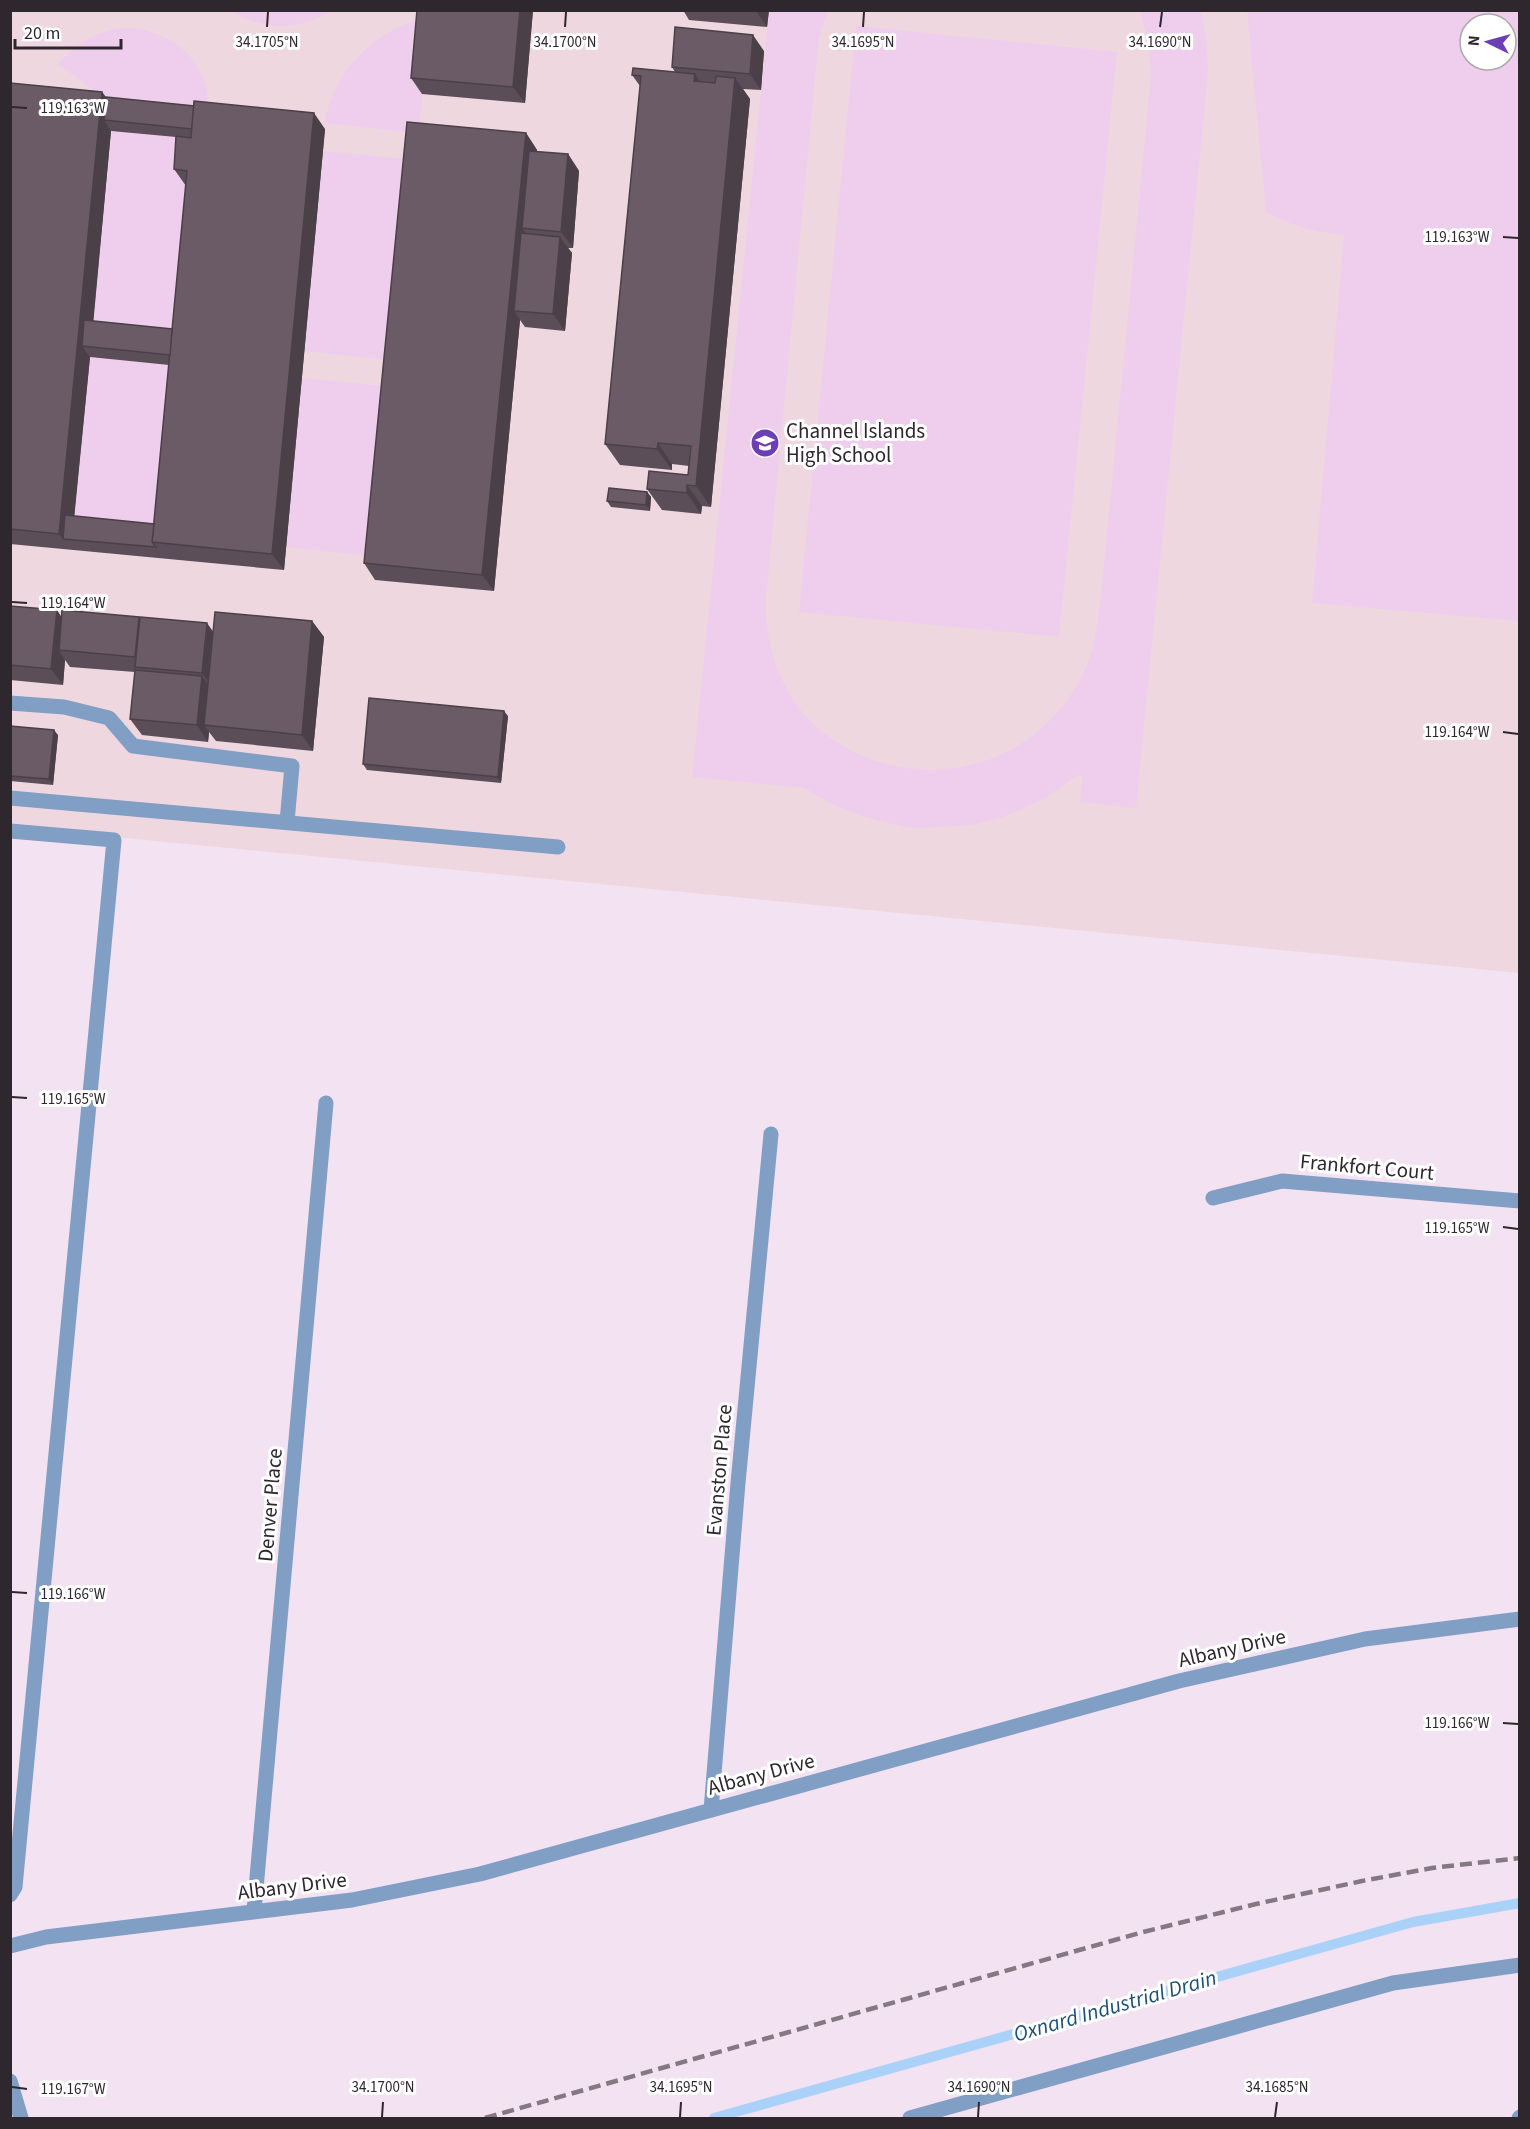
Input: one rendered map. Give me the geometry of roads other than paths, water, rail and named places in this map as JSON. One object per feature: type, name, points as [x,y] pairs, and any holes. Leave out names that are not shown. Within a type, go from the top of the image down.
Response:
[{"type":"street","points":[[10,703],[64,707],[109,718],[133,746],[292,766],[287,822]]},
{"type":"street","points":[[10,798],[558,847]]},
{"type":"street","points":[[10,831],[114,840],[15,1887],[10,1895]]},
{"type":"street","name":"Denver Place","points":[[254,1911],[326,1103]]},
{"type":"street","name":"Evanston Place","points":[[711,1810],[737,1495],[771,1134]]},
{"type":"street","name":"Frankfort Court","points":[[1214,1198],[1282,1181],[1520,1202]]},
{"type":"street","name":"Albany Drive","points":[[10,1946],[46,1937],[352,1900],[480,1874],[1179,1681],[1365,1639],[1520,1619]]},
{"type":"street","points":[[910,2118],[1393,1983],[1520,1965]]},
{"type":"street","points":[[10,2081],[21,2118]]},
{"type":"waterway","name":"Oxnard Industrial Drain","points":[[714,2118],[1413,1922],[1520,1903]]},
{"type":"railway","points":[[485,2118],[1143,1932],[1362,1881],[1432,1868],[1520,1858]]},
{"type":"place","name":"Channel Islands High School","points":[[765,443]]}]
